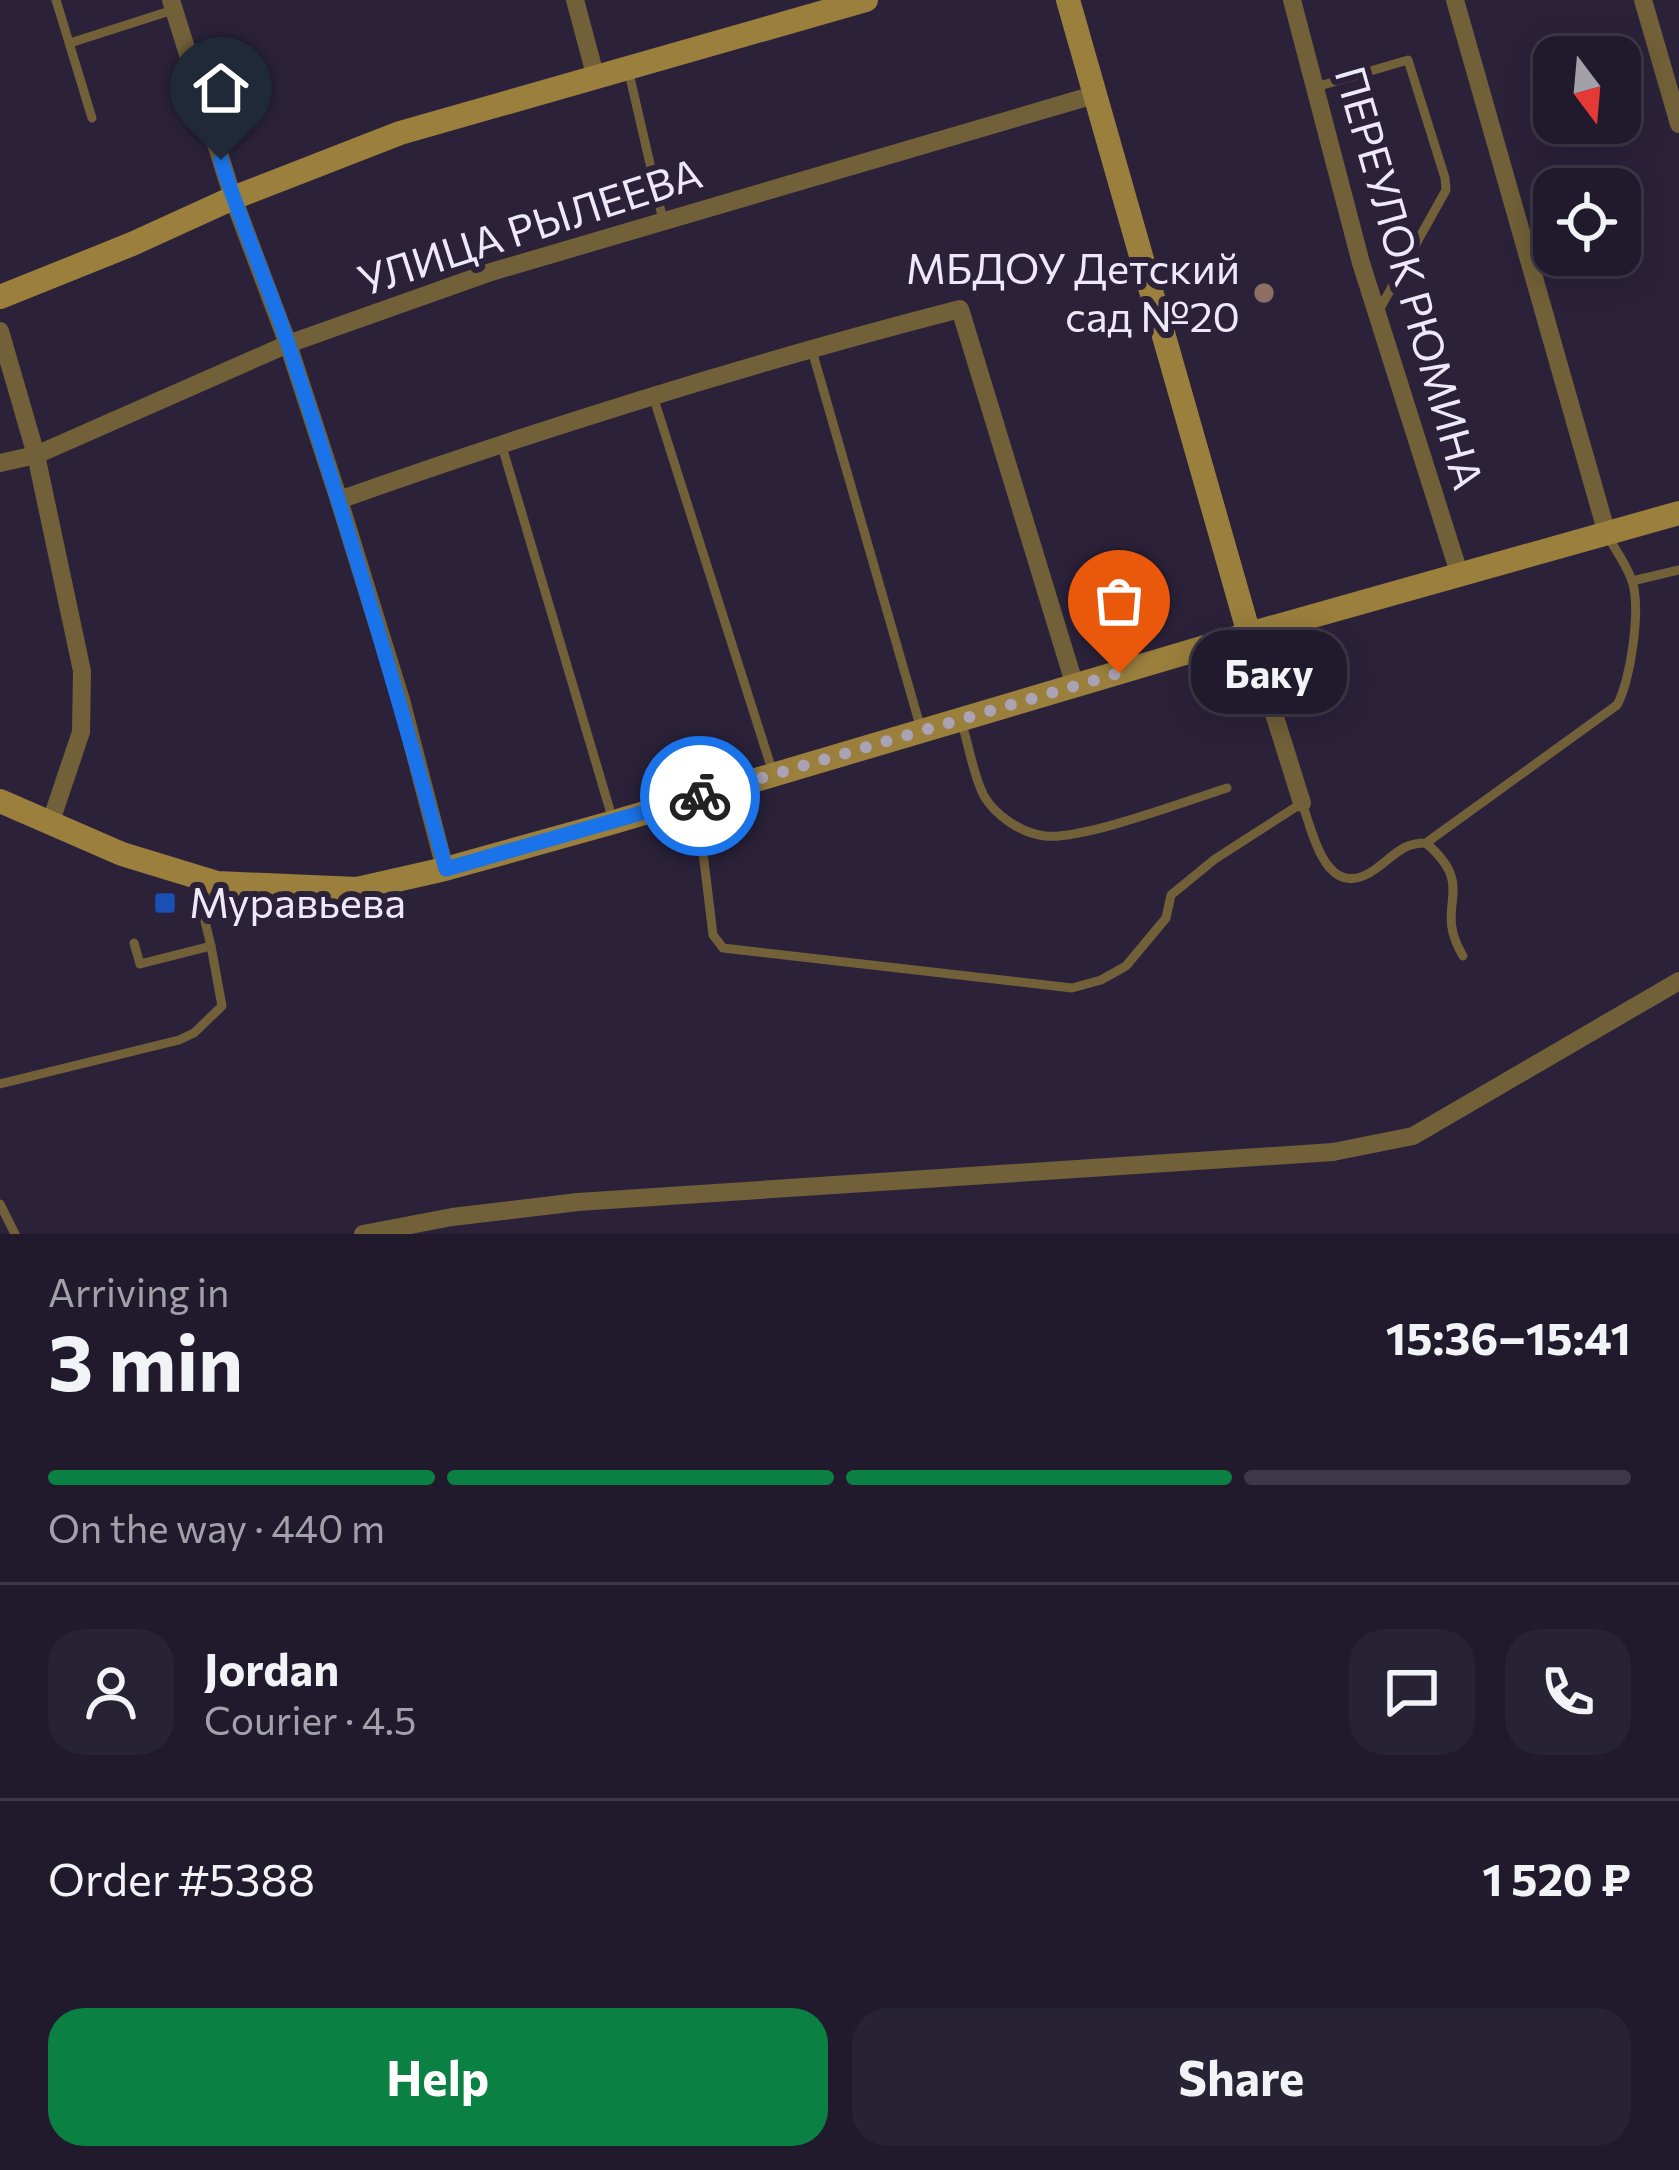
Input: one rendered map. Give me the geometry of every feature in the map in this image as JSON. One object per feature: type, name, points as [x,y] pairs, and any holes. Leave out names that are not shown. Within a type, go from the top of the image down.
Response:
[{"type":"street","points":[[575,0],[596,78]]},
{"type":"street","points":[[0,297],[400,133],[866,0]]},
{"type":"street","points":[[1068,0],[1249,634],[1302,803]]},
{"type":"street","name":"ПЕРЕУЛОК РЮМИНА","points":[[1292,0],[1378,312],[1460,576]]},
{"type":"street","points":[[1455,0],[1606,534]]},
{"type":"street","points":[[1642,0],[1679,124]]},
{"type":"street","points":[[172,5],[338,500],[401,700],[446,869]]},
{"type":"street","name":"УЛИЦА РЫЛЕЕВА","points":[[0,463],[36,455],[288,344],[491,272],[1094,95]]},
{"type":"street","points":[[338,500],[502,442],[811,347],[960,309],[1076,686]]},
{"type":"street","points":[[0,331],[36,455],[82,671],[81,732],[51,821]]},
{"type":"street","points":[[0,801],[122,854],[217,883],[357,889],[614,822],[1249,634],[1679,513]]},
{"type":"street","points":[[364,1234],[452,1217],[578,1202],[1333,1152],[1391,1143],[1413,1136],[1679,981]]},
{"type":"lane","points":[[56,0],[92,118]]},
{"type":"lane","points":[[70,43],[172,5]]},
{"type":"lane","points":[[1314,88],[1408,60],[1445,178],[1446,190],[1378,312]]},
{"type":"lane","points":[[628,68],[663,220]]},
{"type":"lane","points":[[811,347],[921,730]]},
{"type":"lane","points":[[653,396],[773,773]]},
{"type":"lane","points":[[502,442],[614,822]]},
{"type":"lane","points":[[696,797],[712,935],[724,948],[1072,988],[1101,980],[1126,966],[1166,918],[1171,895],[1215,859],[1302,803],[1321,857],[1334,873],[1347,879],[1376,869],[1411,843],[1426,843],[1616,705],[1623,694],[1634,623],[1632,581],[1606,534]]},
{"type":"lane","points":[[1632,581],[1679,570]]},
{"type":"lane","points":[[961,718],[982,792],[994,810],[1027,831],[1064,836],[1227,788]]},
{"type":"lane","points":[[1426,843],[1451,868],[1455,881],[1449,921],[1462,956]]},
{"type":"lane","points":[[0,1084],[189,1036],[222,1006],[202,909],[217,883]]},
{"type":"lane","points":[[134,943],[140,964],[212,946]]},
{"type":"lane","points":[[0,1204],[15,1234]]},
{"type":"way so far","points":[[700,796],[1119,673]]},
{"type":"place","name":"МБДОУ Детский сад №20","points":[[1264,293]]},
{"type":"place","name":"Баку","points":[[1119,673]]},
{"type":"place","name":"Муравьева","points":[[165,903]]},
{"type":"route","points":[[221,160],[288,344],[364,580],[446,869],[700,796]]}]
